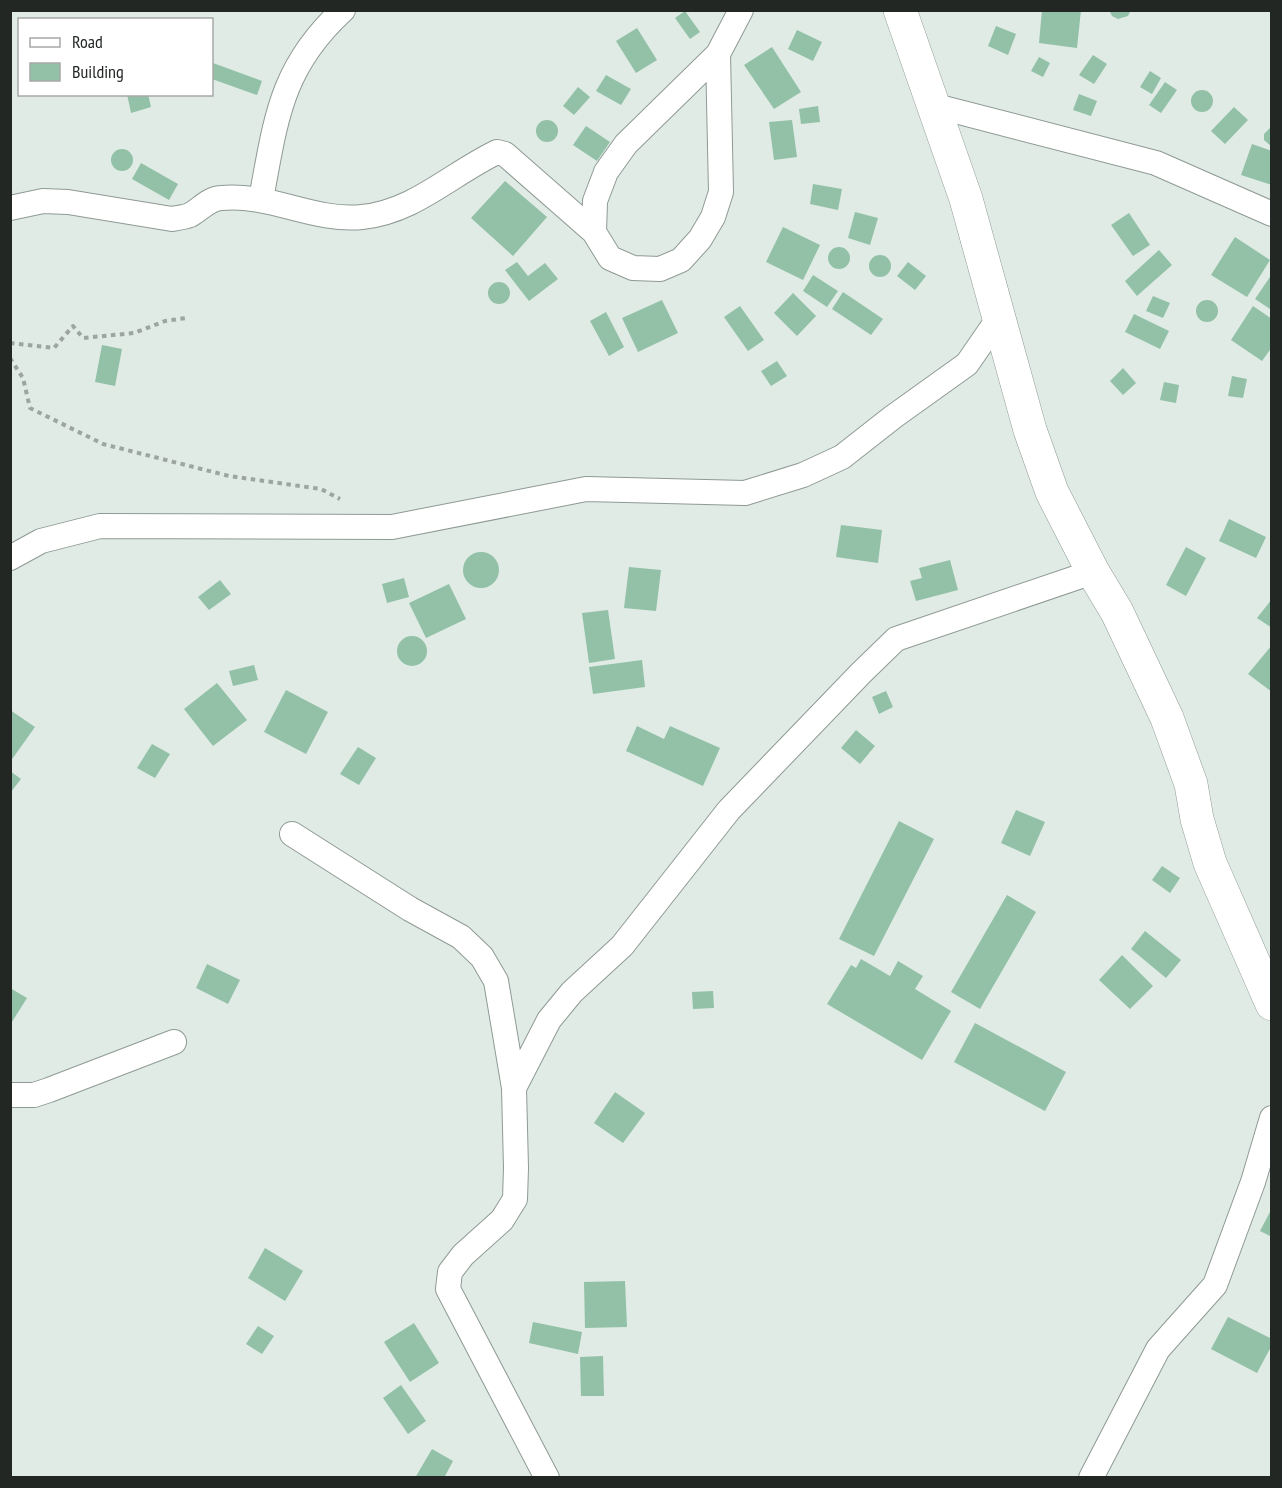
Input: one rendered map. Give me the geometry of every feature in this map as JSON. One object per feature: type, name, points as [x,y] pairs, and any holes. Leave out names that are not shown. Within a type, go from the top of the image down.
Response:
[{"type":"street","points":[[261,199],[278,110],[291,77],[324,28],[343,10]]},
{"type":"street","points":[[594,232],[595,201],[606,172],[626,144],[718,54],[741,10]]},
{"type":"street","points":[[900,10],[966,199],[1030,430],[1052,492],[1117,612],[1167,718],[1191,784],[1197,819],[1210,863],[1272,1004]]},
{"type":"street","points":[[10,208],[43,201],[68,202],[172,219],[188,216],[207,202],[220,197],[261,199],[325,215],[361,217],[396,209],[427,195],[496,152],[505,154],[594,232],[610,258],[633,268],[660,269],[681,260],[700,240],[713,217],[721,192],[718,54]]},
{"type":"street","points":[[932,105],[1156,164],[1272,214]]},
{"type":"street","points":[[10,558],[41,541],[100,526],[392,527],[586,489],[745,493],[803,474],[842,458],[893,417],[967,364],[998,319]]},
{"type":"street","points":[[514,1088],[549,1020],[572,992],[622,946],[729,810],[861,672],[896,639],[1094,572]]},
{"type":"street","points":[[292,834],[410,909],[461,936],[482,957],[496,981],[514,1088],[515,1199],[502,1220],[464,1254],[450,1272],[448,1289],[547,1478]]},
{"type":"street","points":[[10,1095],[34,1095],[174,1041]]},
{"type":"street","points":[[1091,1478],[1158,1349],[1215,1285],[1253,1182],[1272,1118]]},
{"type":"path","points":[[10,342],[54,348],[73,326],[82,338],[134,333],[165,321],[186,318]]},
{"type":"path","points":[[10,358],[23,378],[30,408],[103,444],[229,476],[321,489],[341,500]]},
{"type":"building","points":[[1042,10],[1081,10],[1077,48],[1039,43]]},
{"type":"building","points":[[1109,10],[1131,10],[1128,16],[1118,19],[1112,16]]},
{"type":"building","points":[[685,11],[700,32],[690,39],[675,18]]},
{"type":"building","points":[[996,26],[1016,34],[1008,55],[988,46]]},
{"type":"building","points":[[637,28],[657,60],[636,73],[616,41]]},
{"type":"building","points":[[797,30],[822,42],[813,61],[788,49]]},
{"type":"building","points":[[772,47],[801,92],[774,109],[744,65]]},
{"type":"building","points":[[1093,55],[1107,64],[1094,84],[1079,75]]},
{"type":"building","points":[[1039,57],[1050,63],[1043,77],[1031,71]]},
{"type":"building","points":[[213,63],[262,81],[257,95],[213,79]]},
{"type":"building","points":[[1150,71],[1161,78],[1152,94],[1140,87]]},
{"type":"building","points":[[606,75],[631,89],[621,105],[596,91]]},
{"type":"building","points":[[1165,82],[1177,90],[1161,113],[1149,105]]},
{"type":"building","points":[[578,87],[590,97],[574,115],[563,106]]},
{"type":"building","points":[[1202,90],[1210,93],[1213,101],[1210,109],[1202,112],[1194,109],[1191,101],[1194,93]]},
{"type":"building","points":[[1079,94],[1097,101],[1091,116],[1073,110]]},
{"type":"building","points":[[127,96],[148,96],[151,107],[131,113]]},
{"type":"building","points":[[818,106],[820,122],[801,124],[799,109]]},
{"type":"building","points":[[1234,107],[1248,120],[1225,144],[1211,131]]},
{"type":"building","points":[[547,120],[555,123],[558,131],[555,139],[547,142],[539,139],[536,131],[539,123]]},
{"type":"building","points":[[792,120],[797,157],[774,160],[769,122]]},
{"type":"building","points":[[586,126],[610,142],[597,161],[573,145]]},
{"type":"building","points":[[1272,126],[1272,147],[1264,140],[1264,134]]},
{"type":"building","points":[[1252,144],[1272,151],[1272,185],[1241,175]]},
{"type":"building","points":[[122,149],[130,152],[133,160],[130,168],[122,171],[114,168],[111,160],[114,152]]},
{"type":"building","points":[[141,163],[178,184],[169,200],[132,179]]},
{"type":"building","points":[[505,181],[547,217],[513,256],[471,218]]},
{"type":"building","points":[[813,184],[842,189],[838,210],[810,204]]},
{"type":"building","points":[[855,212],[878,218],[870,245],[848,238]]},
{"type":"building","points":[[1129,213],[1150,245],[1133,256],[1111,225]]},
{"type":"building","points":[[783,227],[820,245],[803,280],[766,262]]},
{"type":"building","points":[[1235,237],[1270,260],[1247,297],[1211,275]]},
{"type":"building","points":[[839,247],[847,250],[850,258],[847,266],[839,269],[831,266],[828,258],[831,250]]},
{"type":"building","points":[[1159,250],[1172,265],[1137,296],[1125,281]]},
{"type":"building","points":[[880,255],[888,258],[891,266],[888,274],[880,277],[872,274],[869,266],[872,258]]},
{"type":"building","points":[[517,262],[528,276],[545,263],[558,279],[529,301],[505,270]]},
{"type":"building","points":[[908,262],[926,276],[915,290],[897,276]]},
{"type":"building","points":[[1272,274],[1272,307],[1270,309],[1255,299]]},
{"type":"building","points":[[813,275],[838,291],[827,307],[803,291]]},
{"type":"building","points":[[499,282],[507,285],[510,293],[507,301],[499,304],[491,301],[488,293],[491,285]]},
{"type":"building","points":[[843,292],[883,319],[871,335],[832,309]]},
{"type":"building","points":[[793,293],[816,316],[797,336],[774,313]]},
{"type":"building","points":[[1153,296],[1170,303],[1163,318],[1146,311]]},
{"type":"building","points":[[662,300],[678,333],[638,352],[622,318]]},
{"type":"building","points":[[1207,300],[1215,303],[1218,311],[1215,319],[1207,322],[1199,319],[1196,311],[1199,303]]},
{"type":"building","points":[[740,306],[764,340],[748,351],[724,317]]},
{"type":"building","points":[[1253,306],[1272,319],[1272,347],[1262,361],[1231,340]]},
{"type":"building","points":[[606,312],[624,347],[609,356],[590,321]]},
{"type":"building","points":[[1134,314],[1169,331],[1160,349],[1125,332]]},
{"type":"building","points":[[102,345],[122,349],[115,386],[95,382]]},
{"type":"building","points":[[777,361],[787,376],[771,386],[761,371]]},
{"type":"building","points":[[1123,368],[1136,383],[1123,395],[1110,381]]},
{"type":"building","points":[[1232,376],[1247,379],[1243,398],[1228,396]]},
{"type":"building","points":[[1164,382],[1179,385],[1176,403],[1160,400]]},
{"type":"building","points":[[1229,519],[1266,537],[1256,558],[1219,541]]},
{"type":"building","points":[[841,525],[882,530],[878,563],[836,557]]},
{"type":"building","points":[[1186,547],[1206,558],[1186,596],[1166,585]]},
{"type":"building","points":[[481,552],[494,557],[499,570],[494,583],[481,588],[468,583],[463,570],[468,557]]},
{"type":"building","points":[[950,560],[958,590],[916,601],[910,581],[922,578],[919,568]]},
{"type":"building","points":[[629,567],[661,570],[656,611],[624,608]]},
{"type":"building","points":[[404,578],[409,597],[387,603],[382,584]]},
{"type":"building","points":[[220,580],[231,594],[209,610],[198,597]]},
{"type":"building","points":[[449,584],[466,619],[426,638],[409,603]]},
{"type":"building","points":[[1272,599],[1272,628],[1257,618]]},
{"type":"building","points":[[608,610],[615,659],[589,663],[582,613]]},
{"type":"building","points":[[412,636],[423,640],[427,651],[423,662],[412,666],[401,662],[397,651],[401,640]]},
{"type":"building","points":[[1272,645],[1272,692],[1248,674]]},
{"type":"building","points":[[642,660],[645,687],[593,694],[589,667]]},
{"type":"building","points":[[254,665],[258,680],[233,686],[229,671]]},
{"type":"building","points":[[217,683],[247,720],[213,746],[184,709]]},
{"type":"building","points":[[286,690],[328,712],[306,754],[264,732]]},
{"type":"building","points":[[886,691],[893,707],[879,714],[872,697]]},
{"type":"building","points":[[10,710],[35,727],[10,762]]},
{"type":"building","points":[[637,726],[664,739],[670,726],[720,748],[703,786],[626,751]]},
{"type":"building","points":[[856,730],[875,746],[860,764],[841,748]]},
{"type":"building","points":[[152,744],[170,754],[155,778],[137,768]]},
{"type":"building","points":[[358,747],[376,758],[359,785],[340,774]]},
{"type":"building","points":[[10,771],[21,779],[10,793]]},
{"type":"building","points":[[1016,810],[1045,822],[1030,856],[1001,843]]},
{"type":"building","points":[[899,821],[934,839],[874,956],[839,939]]},
{"type":"building","points":[[1162,866],[1180,878],[1170,893],[1152,880]]},
{"type":"building","points":[[1007,895],[1036,912],[980,1009],[951,992]]},
{"type":"building","points":[[1145,931],[1181,960],[1166,978],[1131,949]]},
{"type":"building","points":[[1122,955],[1153,986],[1130,1009],[1099,980]]},
{"type":"building","points":[[861,959],[890,976],[898,961],[923,976],[915,989],[951,1011],[922,1060],[827,1004],[851,965],[856,968]]},
{"type":"building","points":[[207,964],[240,980],[228,1004],[196,988]]},
{"type":"building","points":[[10,988],[27,998],[10,1025]]},
{"type":"building","points":[[713,991],[714,1008],[693,1009],[692,992]]},
{"type":"building","points":[[975,1023],[1066,1072],[1045,1111],[954,1062]]},
{"type":"building","points":[[615,1092],[645,1113],[623,1143],[594,1123]]},
{"type":"building","points":[[1272,1208],[1272,1237],[1260,1231]]},
{"type":"building","points":[[265,1248],[303,1271],[285,1301],[248,1278]]},
{"type":"building","points":[[625,1281],[627,1327],[585,1328],[584,1282]]},
{"type":"building","points":[[1228,1317],[1272,1339],[1272,1345],[1257,1373],[1211,1349]]},
{"type":"building","points":[[533,1322],[582,1332],[578,1354],[529,1343]]},
{"type":"building","points":[[414,1323],[439,1363],[410,1382],[384,1342]]},
{"type":"building","points":[[258,1326],[274,1336],[262,1354],[246,1344]]},
{"type":"building","points":[[603,1356],[604,1396],[581,1396],[580,1357]]},
{"type":"building","points":[[401,1385],[426,1421],[408,1434],[383,1398]]},
{"type":"building","points":[[432,1449],[453,1461],[444,1478],[415,1478]]}]
